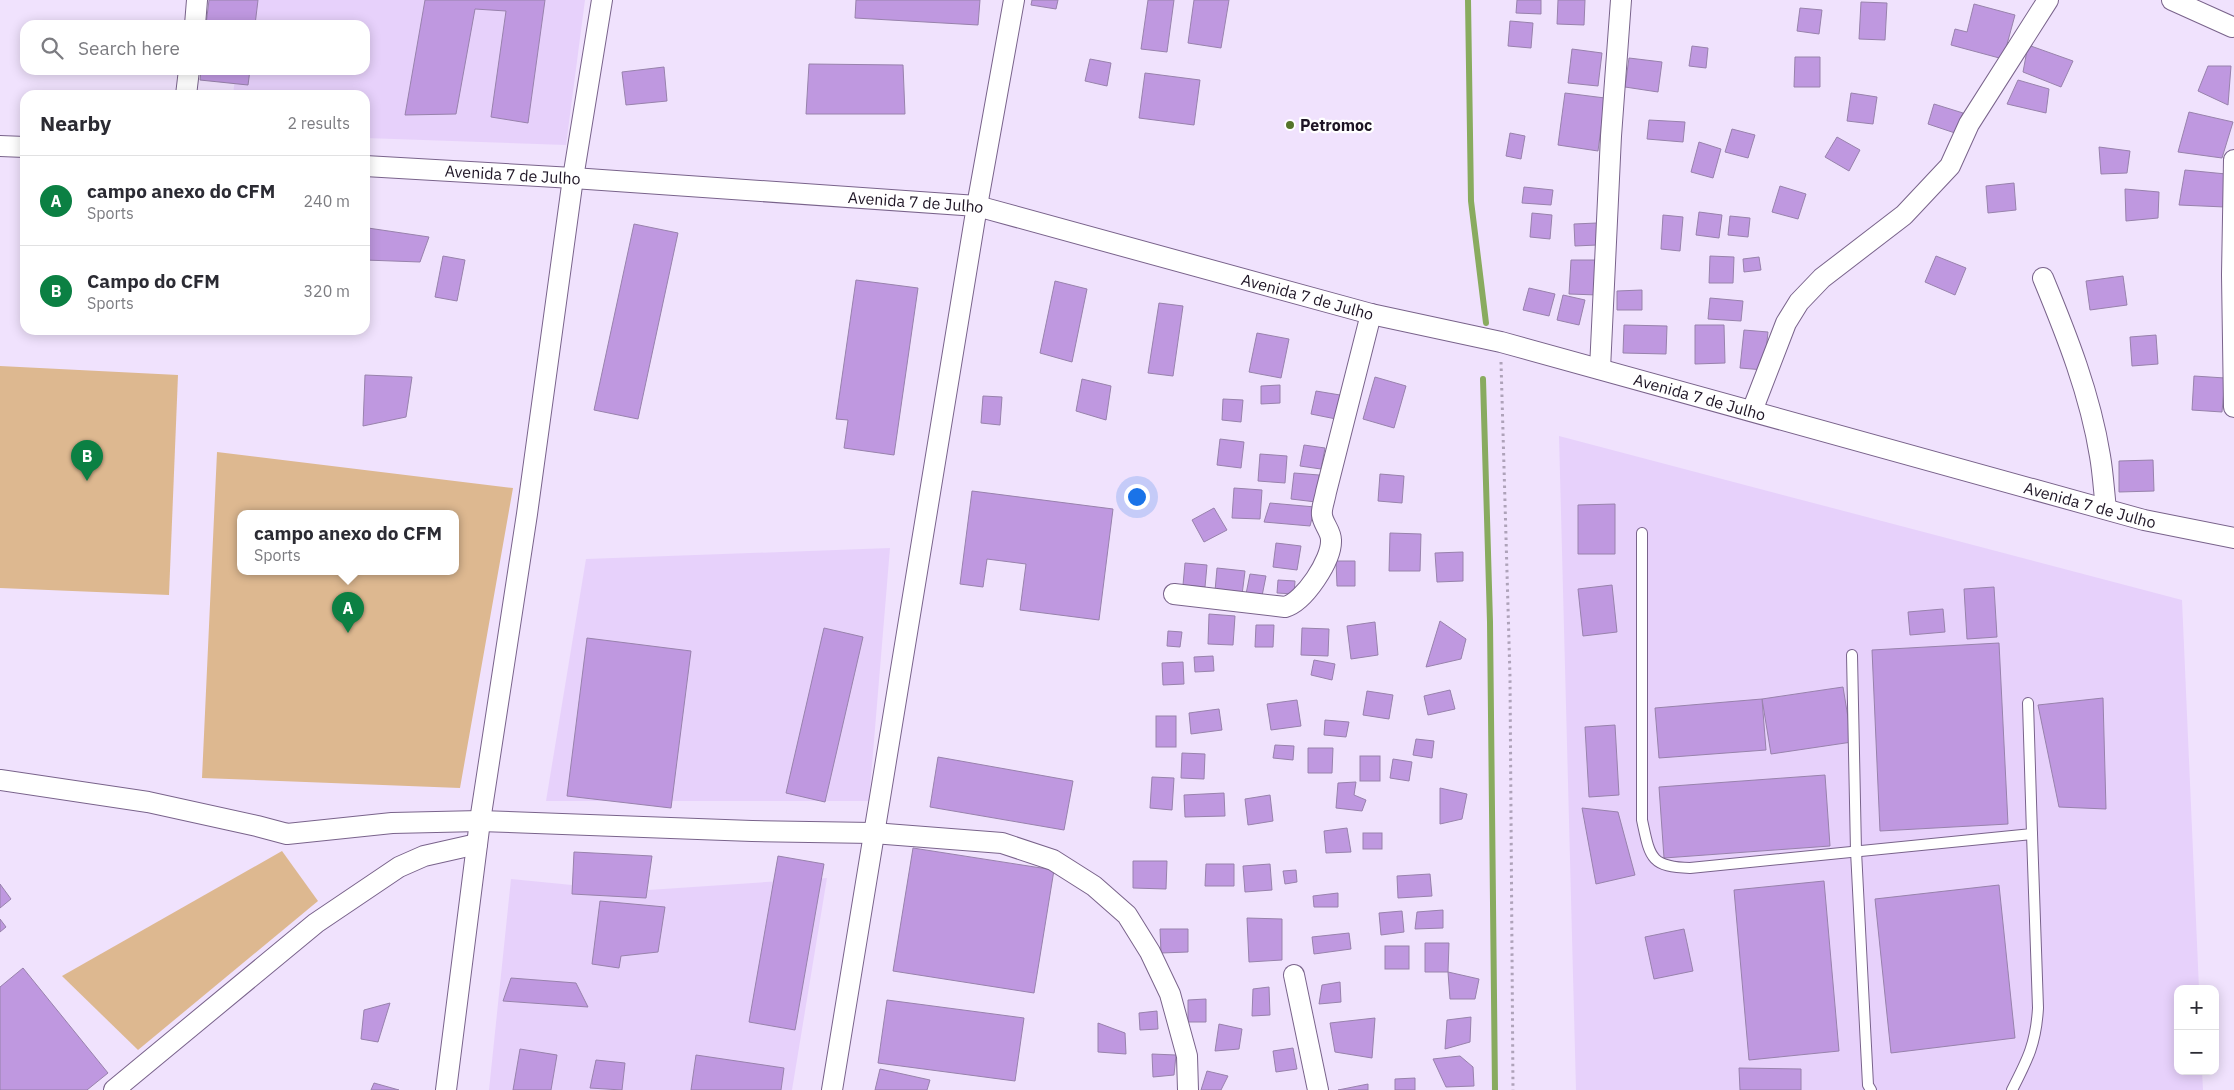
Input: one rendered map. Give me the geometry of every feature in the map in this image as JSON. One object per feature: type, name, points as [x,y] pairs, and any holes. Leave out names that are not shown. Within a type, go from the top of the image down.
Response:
[{"type":"street","points":[[195,20],[197,0]]},
{"type":"street","points":[[446,1090],[480,821],[527,514],[573,178],[602,0]]},
{"type":"street","points":[[832,1090],[977,206],[1014,0]]},
{"type":"street","points":[[1600,369],[1611,136],[1621,0]]},
{"type":"street","points":[[1752,411],[1786,323],[1799,302],[1822,278],[1904,215],[1950,166],[1969,124],[2048,0]]},
{"type":"street","points":[[2172,0],[2233,24]]},
{"type":"street","points":[[187,90],[188,75]]},
{"type":"street","points":[[0,146],[20,147]]},
{"type":"street","points":[[2234,160],[2234,407]]},
{"type":"street","name":"Avenida 7 de Julho","points":[[370,166],[573,178],[977,206],[1371,314],[1501,342],[2144,520],[2234,538]]},
{"type":"street","points":[[2042,278],[2071,347],[2092,418],[2101,456],[2106,509]]},
{"type":"street","points":[[1174,594],[1285,606],[1297,601],[1326,562],[1331,548],[1331,538],[1322,515],[1326,492],[1371,314]]},
{"type":"street","points":[[0,780],[148,802],[287,834],[392,823],[480,821],[752,831],[873,833],[1002,843],[1053,860],[1094,886],[1127,915],[1150,952],[1170,994],[1187,1056],[1188,1090]]},
{"type":"street","points":[[114,1090],[316,923],[391,872],[424,856],[477,844]]},
{"type":"street","points":[[1294,975],[1318,1090]]},
{"type":"lane","points":[[1642,533],[1642,820],[1647,844],[1654,860],[1668,867],[1690,868],[2032,834]]},
{"type":"lane","points":[[1852,655],[1856,851],[1870,1090]]},
{"type":"lane","points":[[2012,1090],[2027,1062],[2037,1032],[2038,1008],[2028,703]]},
{"type":"path","points":[[1501,342],[1510,677],[1511,1051],[1513,1090]]},
{"type":"shaded area","points":[[246,0],[585,0],[566,145],[370,138],[370,90],[234,90],[235,75],[370,75],[370,20],[243,20]]},
{"type":"shaded area","points":[[0,366],[178,375],[169,595],[0,588]]},
{"type":"shaded area","points":[[1559,436],[2182,600],[2199,985],[2174,985],[2174,1075],[2202,1075],[2203,1090],[1576,1090]]},
{"type":"shaded area","points":[[217,452],[513,488],[460,788],[202,778]]},
{"type":"shaded area","points":[[890,548],[869,801],[546,801],[586,559]]},
{"type":"shaded area","points":[[282,851],[318,901],[138,1050],[62,976]]},
{"type":"shaded area","points":[[827,878],[792,1090],[489,1090],[511,879],[633,891]]},
{"type":"building","points":[[209,0],[258,0],[256,20],[207,20]]},
{"type":"building","points":[[425,0],[545,0],[528,123],[491,117],[506,11],[475,9],[456,114],[405,115]]},
{"type":"building","points":[[856,0],[980,0],[978,25],[855,18]]},
{"type":"building","points":[[1032,0],[1058,0],[1056,9],[1031,5]]},
{"type":"building","points":[[1148,0],[1174,0],[1167,52],[1141,49]]},
{"type":"building","points":[[1194,0],[1229,0],[1221,48],[1188,43]]},
{"type":"building","points":[[1517,0],[1541,0],[1541,14],[1516,13]]},
{"type":"building","points":[[1558,0],[1585,0],[1584,25],[1557,24]]},
{"type":"building","points":[[1861,2],[1887,3],[1885,40],[1859,39]]},
{"type":"building","points":[[1974,4],[2015,15],[2003,59],[1951,45],[1955,29],[1967,32]]},
{"type":"building","points":[[1800,8],[1822,10],[1819,34],[1797,31]]},
{"type":"building","points":[[1510,21],[1533,23],[1531,48],[1508,46]]},
{"type":"building","points":[[2028,45],[2073,61],[2061,87],[2023,72]]},
{"type":"building","points":[[1692,46],[1708,48],[1706,68],[1689,66]]},
{"type":"building","points":[[1572,49],[1602,53],[1598,86],[1568,83]]},
{"type":"building","points":[[1795,57],[1820,57],[1820,87],[1794,87]]},
{"type":"building","points":[[1629,58],[1662,62],[1658,92],[1625,87]]},
{"type":"building","points":[[1090,59],[1111,63],[1107,86],[1085,81]]},
{"type":"building","points":[[809,64],[903,65],[905,114],[806,114]]},
{"type":"building","points":[[2208,66],[2231,66],[2228,105],[2198,91]]},
{"type":"building","points":[[664,67],[667,101],[626,105],[622,72]]},
{"type":"building","points":[[1145,73],[1200,80],[1194,125],[1139,118]]},
{"type":"building","points":[[200,75],[249,75],[248,85],[200,80]]},
{"type":"building","points":[[2018,80],[2049,89],[2046,113],[2007,104]]},
{"type":"building","points":[[1565,93],[1605,98],[1598,151],[1558,145]]},
{"type":"building","points":[[1851,93],[1877,97],[1873,124],[1847,121]]},
{"type":"building","points":[[1934,104],[1963,113],[1955,133],[1928,124]]},
{"type":"building","points":[[2189,112],[2233,122],[2222,158],[2178,152]]},
{"type":"building","points":[[1649,120],[1685,122],[1683,142],[1647,139]]},
{"type":"building","points":[[1732,129],[1755,135],[1748,158],[1725,152]]},
{"type":"building","points":[[1510,133],[1525,136],[1521,159],[1506,156]]},
{"type":"building","points":[[1837,137],[1860,150],[1849,171],[1825,157]]},
{"type":"building","points":[[1699,142],[1721,149],[1713,178],[1691,172]]},
{"type":"building","points":[[2099,147],[2130,151],[2127,173],[2101,174]]},
{"type":"building","points":[[2185,170],[2226,174],[2225,207],[2179,205]]},
{"type":"building","points":[[2014,183],[2016,210],[1988,213],[1986,186]]},
{"type":"building","points":[[1780,186],[1806,194],[1798,219],[1772,212]]},
{"type":"building","points":[[1524,187],[1553,190],[1551,205],[1522,203]]},
{"type":"building","points":[[2125,189],[2159,192],[2158,218],[2126,221]]},
{"type":"building","points":[[1699,212],[1722,215],[1719,238],[1696,235]]},
{"type":"building","points":[[1532,213],[1552,215],[1550,239],[1530,237]]},
{"type":"building","points":[[1663,215],[1683,217],[1680,251],[1661,249]]},
{"type":"building","points":[[1730,216],[1750,218],[1748,237],[1728,235]]},
{"type":"building","points":[[1597,223],[1597,245],[1575,246],[1574,224]]},
{"type":"building","points":[[634,224],[678,233],[638,419],[594,410]]},
{"type":"building","points":[[370,228],[429,237],[420,262],[370,260]]},
{"type":"building","points":[[443,256],[465,260],[457,301],[435,297]]},
{"type":"building","points":[[1710,256],[1734,257],[1733,283],[1709,283]]},
{"type":"building","points":[[1936,256],[1966,268],[1955,295],[1925,282]]},
{"type":"building","points":[[1759,257],[1761,270],[1744,272],[1743,259]]},
{"type":"building","points":[[1571,260],[1599,260],[1598,295],[1569,294]]},
{"type":"building","points":[[2123,276],[2127,305],[2090,310],[2086,281]]},
{"type":"building","points":[[856,280],[918,288],[894,455],[844,448],[848,420],[836,419]]},
{"type":"building","points":[[1055,281],[1087,289],[1072,362],[1040,353]]},
{"type":"building","points":[[1529,288],[1555,294],[1549,316],[1523,310]]},
{"type":"building","points":[[1642,290],[1642,310],[1617,310],[1617,291]]},
{"type":"building","points":[[1563,295],[1585,300],[1579,325],[1557,320]]},
{"type":"building","points":[[1710,298],[1743,301],[1741,321],[1708,319]]},
{"type":"building","points":[[1159,303],[1183,306],[1173,376],[1148,373]]},
{"type":"building","points":[[1624,325],[1667,326],[1666,354],[1623,353]]},
{"type":"building","points":[[1695,325],[1724,325],[1725,363],[1695,364]]},
{"type":"building","points":[[1744,330],[1768,332],[1764,370],[1740,368]]},
{"type":"building","points":[[1257,333],[1289,339],[1281,378],[1249,372]]},
{"type":"building","points":[[2156,335],[2158,364],[2132,366],[2130,337]]},
{"type":"building","points":[[365,375],[412,377],[406,417],[363,426]]},
{"type":"building","points":[[2194,376],[2225,378],[2222,412],[2192,410]]},
{"type":"building","points":[[1375,377],[1406,386],[1394,428],[1363,419]]},
{"type":"building","points":[[1082,379],[1111,386],[1106,420],[1076,411]]},
{"type":"building","points":[[1280,385],[1280,403],[1261,404],[1261,386]]},
{"type":"building","points":[[1316,391],[1340,395],[1336,419],[1311,414]]},
{"type":"building","points":[[983,396],[1002,397],[1000,425],[981,423]]},
{"type":"building","points":[[1223,399],[1243,400],[1241,422],[1222,420]]},
{"type":"building","points":[[1220,439],[1244,442],[1241,468],[1217,465]]},
{"type":"building","points":[[1304,445],[1325,448],[1321,469],[1300,466]]},
{"type":"building","points":[[1260,454],[1287,456],[1285,483],[1258,481]]},
{"type":"building","points":[[2153,460],[2154,491],[2119,492],[2119,461]]},
{"type":"building","points":[[1294,473],[1319,475],[1316,502],[1291,499]]},
{"type":"building","points":[[1380,474],[1404,476],[1402,503],[1378,501]]},
{"type":"building","points":[[1234,488],[1262,490],[1260,519],[1232,518]]},
{"type":"building","points":[[972,491],[1113,509],[1099,620],[1020,610],[1026,564],[987,559],[983,587],[960,584]]},
{"type":"building","points":[[1270,503],[1315,507],[1310,526],[1264,522]]},
{"type":"building","points":[[1615,504],[1615,554],[1578,554],[1578,505]]},
{"type":"building","points":[[1214,508],[1227,530],[1204,542],[1192,520]]},
{"type":"building","points":[[1390,533],[1421,534],[1420,571],[1389,571]]},
{"type":"building","points":[[1276,543],[1301,546],[1297,570],[1273,567]]},
{"type":"building","points":[[1463,552],[1463,581],[1437,582],[1435,553]]},
{"type":"building","points":[[1336,561],[1355,561],[1355,586],[1337,586]]},
{"type":"building","points":[[1185,563],[1207,565],[1205,587],[1183,585]]},
{"type":"building","points":[[1217,568],[1245,571],[1242,595],[1215,591]]},
{"type":"building","points":[[1250,574],[1266,576],[1261,601],[1245,599]]},
{"type":"building","points":[[1278,580],[1295,581],[1294,594],[1277,593]]},
{"type":"building","points":[[1612,585],[1617,632],[1583,636],[1578,589]]},
{"type":"building","points":[[1994,587],[1997,637],[1967,639],[1964,589]]},
{"type":"building","points":[[1943,609],[1945,632],[1910,635],[1908,612]]},
{"type":"building","points":[[1209,614],[1235,616],[1233,645],[1208,644]]},
{"type":"building","points":[[1440,621],[1466,639],[1461,659],[1426,667]]},
{"type":"building","points":[[1375,622],[1378,655],[1351,659],[1347,626]]},
{"type":"building","points":[[1256,625],[1274,625],[1273,647],[1255,647]]},
{"type":"building","points":[[824,628],[863,637],[825,802],[786,793]]},
{"type":"building","points":[[1302,628],[1329,629],[1328,656],[1301,655]]},
{"type":"building","points":[[1168,631],[1182,632],[1180,647],[1167,646]]},
{"type":"building","points":[[587,638],[691,651],[671,808],[567,796]]},
{"type":"building","points":[[1999,643],[2008,824],[1880,831],[1872,650]]},
{"type":"building","points":[[1213,656],[1214,671],[1195,672],[1194,657]]},
{"type":"building","points":[[1314,660],[1335,664],[1332,680],[1311,675]]},
{"type":"building","points":[[1183,662],[1184,684],[1163,685],[1162,663]]},
{"type":"building","points":[[1843,687],[1852,742],[1771,754],[1762,699]]},
{"type":"building","points":[[1450,690],[1455,709],[1428,715],[1424,696]]},
{"type":"building","points":[[1367,691],[1393,695],[1389,719],[1363,715]]},
{"type":"building","points":[[2103,698],[2106,809],[2059,807],[2038,705]]},
{"type":"building","points":[[1762,699],[1766,750],[1659,758],[1655,708]]},
{"type":"building","points":[[1297,700],[1301,726],[1271,730],[1267,704]]},
{"type":"building","points":[[1219,709],[1222,730],[1191,734],[1189,713]]},
{"type":"building","points":[[1156,716],[1176,716],[1176,747],[1156,747]]},
{"type":"building","points":[[1325,720],[1349,722],[1346,737],[1324,735]]},
{"type":"building","points":[[1615,725],[1619,795],[1589,797],[1585,727]]},
{"type":"building","points":[[1416,739],[1434,741],[1432,758],[1413,755]]},
{"type":"building","points":[[1275,745],[1294,746],[1293,760],[1273,758]]},
{"type":"building","points":[[1308,748],[1333,748],[1332,773],[1308,773]]},
{"type":"building","points":[[1182,753],[1205,754],[1204,779],[1181,778]]},
{"type":"building","points":[[1360,756],[1380,756],[1380,781],[1360,781]]},
{"type":"building","points":[[938,757],[1073,781],[1064,830],[930,807]]},
{"type":"building","points":[[1393,759],[1412,762],[1409,781],[1390,778]]},
{"type":"building","points":[[1825,775],[1830,846],[1664,858],[1659,787]]},
{"type":"building","points":[[1152,777],[1174,778],[1172,810],[1150,808]]},
{"type":"building","points":[[1356,782],[1354,795],[1366,800],[1362,811],[1336,808],[1338,783]]},
{"type":"building","points":[[1440,788],[1467,794],[1462,819],[1440,824]]},
{"type":"building","points":[[1224,793],[1225,816],[1185,817],[1184,795]]},
{"type":"building","points":[[1270,795],[1273,821],[1248,825],[1245,799]]},
{"type":"building","points":[[1582,808],[1618,812],[1635,875],[1596,884]]},
{"type":"building","points":[[1347,828],[1351,852],[1326,853],[1324,831]]},
{"type":"building","points":[[1363,833],[1382,833],[1382,849],[1363,849]]},
{"type":"building","points":[[913,848],[1054,870],[1034,993],[893,971]]},
{"type":"building","points":[[574,852],[652,856],[646,898],[572,894]]},
{"type":"building","points":[[778,856],[824,864],[795,1030],[749,1022]]},
{"type":"building","points":[[1133,861],[1167,861],[1166,889],[1133,888]]},
{"type":"building","points":[[1206,864],[1234,864],[1234,886],[1205,886]]},
{"type":"building","points":[[1270,864],[1272,890],[1245,892],[1243,866]]},
{"type":"building","points":[[1296,870],[1297,882],[1285,884],[1283,871]]},
{"type":"building","points":[[1430,874],[1432,896],[1398,898],[1397,876]]},
{"type":"building","points":[[1824,881],[1839,1051],[1749,1060],[1734,890]]},
{"type":"building","points":[[0,884],[11,899],[0,908]]},
{"type":"building","points":[[1999,885],[2015,1038],[1891,1053],[1875,899]]},
{"type":"building","points":[[1338,893],[1338,907],[1314,907],[1313,896]]},
{"type":"building","points":[[600,901],[665,907],[658,952],[621,956],[619,968],[592,964]]},
{"type":"building","points":[[1443,910],[1443,928],[1415,929],[1417,912]]},
{"type":"building","points":[[1402,911],[1404,932],[1381,935],[1379,913]]},
{"type":"building","points":[[1247,918],[1282,919],[1282,960],[1249,962]]},
{"type":"building","points":[[0,919],[6,927],[0,932]]},
{"type":"building","points":[[1160,929],[1188,929],[1188,952],[1161,953]]},
{"type":"building","points":[[1684,929],[1693,971],[1654,979],[1645,937]]},
{"type":"building","points":[[1349,933],[1351,949],[1314,954],[1312,937]]},
{"type":"building","points":[[1425,943],[1449,943],[1448,972],[1425,972]]},
{"type":"building","points":[[1385,946],[1409,946],[1409,969],[1385,969]]},
{"type":"building","points":[[23,968],[108,1073],[87,1090],[0,1090],[0,987]]},
{"type":"building","points":[[1448,972],[1479,979],[1475,999],[1450,999]]},
{"type":"building","points":[[511,978],[576,983],[588,1007],[503,1001]]},
{"type":"building","points":[[1340,982],[1341,1002],[1319,1004],[1322,985]]},
{"type":"building","points":[[1269,987],[1270,1015],[1252,1016],[1253,989]]},
{"type":"building","points":[[1206,999],[1206,1022],[1188,1022],[1188,1000]]},
{"type":"building","points":[[887,1000],[1024,1018],[1015,1081],[878,1063]]},
{"type":"building","points":[[390,1003],[378,1042],[361,1039],[364,1010]]},
{"type":"building","points":[[1157,1011],[1158,1029],[1140,1030],[1139,1013]]},
{"type":"building","points":[[1471,1017],[1470,1042],[1445,1049],[1447,1020]]},
{"type":"building","points":[[1375,1018],[1372,1058],[1335,1052],[1330,1023]]},
{"type":"building","points":[[1098,1023],[1125,1033],[1126,1054],[1098,1052]]},
{"type":"building","points":[[1219,1024],[1242,1029],[1239,1049],[1215,1051]]},
{"type":"building","points":[[1293,1048],[1297,1069],[1276,1072],[1273,1051]]},
{"type":"building","points":[[520,1049],[557,1055],[551,1090],[513,1090]]},
{"type":"building","points":[[1152,1054],[1176,1055],[1174,1075],[1153,1077]]},
{"type":"building","points":[[696,1055],[784,1068],[781,1090],[691,1090]]},
{"type":"building","points":[[1460,1056],[1473,1067],[1474,1086],[1446,1087],[1433,1059]]},
{"type":"building","points":[[596,1060],[625,1063],[622,1090],[590,1088]]},
{"type":"building","points":[[1739,1068],[1801,1069],[1801,1090],[1740,1090]]},
{"type":"building","points":[[880,1069],[930,1080],[927,1090],[875,1090]]},
{"type":"building","points":[[1207,1071],[1228,1076],[1221,1090],[1201,1090]]},
{"type":"building","points":[[1415,1078],[1415,1090],[1395,1090],[1395,1079]]},
{"type":"building","points":[[374,1083],[399,1090],[371,1090]]},
{"type":"building","points":[[1368,1084],[1368,1090],[1338,1090]]},
{"type":"waterway","points":[[1468,0],[1471,201],[1486,323]]},
{"type":"waterway","points":[[1483,379],[1490,622],[1495,1090]]},
{"type":"place","name":"Petromoc","points":[[1290,125]]},
{"type":"place","name":"Campo do CFM","points":[[87,481]]},
{"type":"place","name":"campo anexo do CFM","points":[[348,633]]}]
